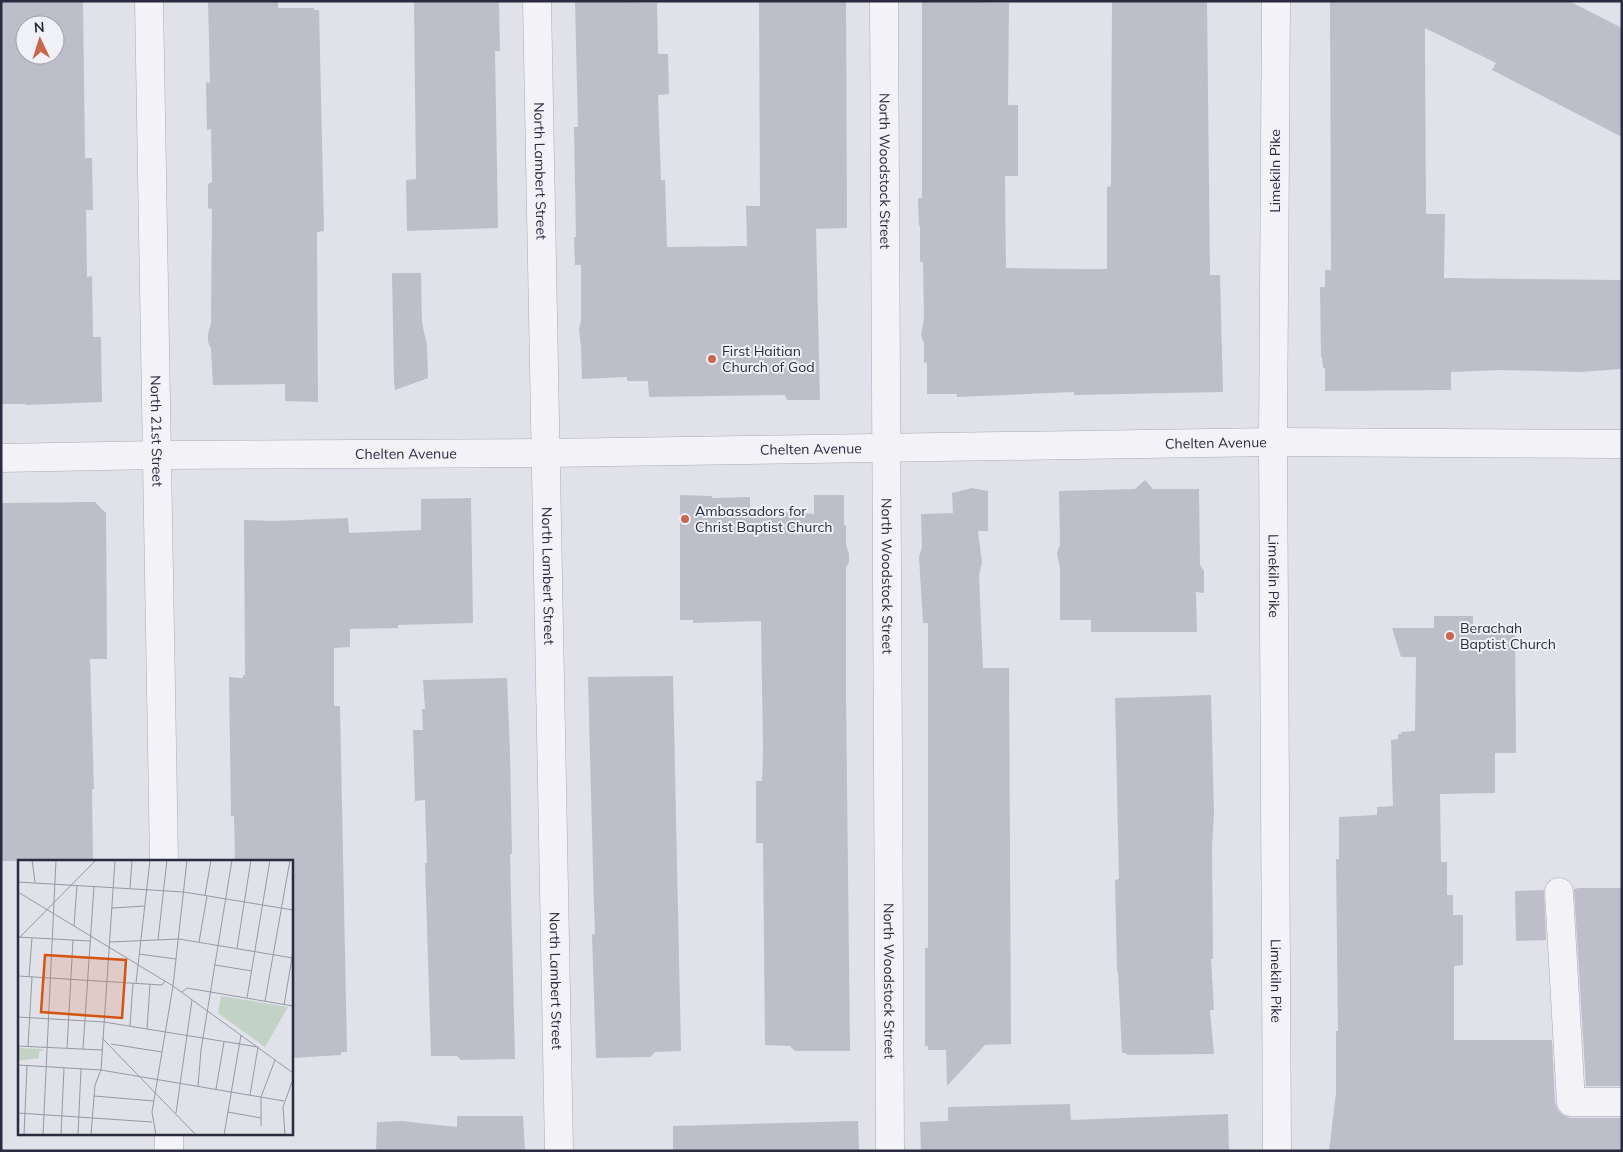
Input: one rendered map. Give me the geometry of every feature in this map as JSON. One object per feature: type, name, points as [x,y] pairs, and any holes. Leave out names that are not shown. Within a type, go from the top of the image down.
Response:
[{"type":"street","name":"North 21st Street","points":[[148,1],[164,860]]},
{"type":"street","name":"North Lambert Street","points":[[537,1],[559,1151]]},
{"type":"street","name":"North Woodstock Street","points":[[884,1],[890,1151]]},
{"type":"street","name":"Limekiln Pike","points":[[1276,1],[1273,442],[1277,1151]]},
{"type":"street","name":"Chelten Avenue","points":[[1,458],[157,455],[546,453],[1273,442],[1622,444]]},
{"type":"street","points":[[1559,892],[1571,1102],[1622,1102]]},
{"type":"street","points":[[169,1134],[169,1151]]},
{"type":"building","points":[[1,1],[83,1],[85,158],[92,158],[93,210],[86,210],[87,277],[92,276],[93,337],[101,337],[102,402],[1,404]]},
{"type":"building","points":[[208,1],[278,1],[278,8],[314,8],[314,10],[319,10],[324,231],[317,232],[318,402],[285,401],[285,384],[213,385],[211,349],[208,342],[211,323],[212,209],[208,208],[208,184],[212,182],[211,129],[207,130],[206,82],[210,83]]},
{"type":"building","points":[[414,1],[499,1],[500,51],[495,51],[498,228],[407,231],[406,180],[416,179]]},
{"type":"building","points":[[575,1],[657,3],[658,54],[668,54],[669,94],[658,95],[661,180],[665,180],[667,247],[747,246],[746,206],[760,206],[759,2],[846,1],[847,228],[816,229],[820,400],[787,400],[785,395],[649,397],[648,381],[627,381],[627,377],[582,379],[579,329],[581,321],[581,265],[575,265],[574,237],[576,237],[574,127],[578,127]]},
{"type":"building","points":[[922,1],[1009,3],[1008,105],[1018,105],[1018,176],[1005,176],[1006,268],[1107,269],[1107,187],[1111,186],[1112,2],[1207,1],[1210,275],[1220,275],[1223,392],[1074,395],[1074,392],[957,397],[957,394],[927,394],[927,362],[924,363],[924,343],[921,335],[924,318],[923,262],[920,262],[918,198],[922,198]]},
{"type":"building","points":[[1330,1],[1569,1],[1622,28],[1622,137],[1492,70],[1496,63],[1425,28],[1425,60],[1426,214],[1445,214],[1444,278],[1622,280],[1622,369],[1579,372],[1501,370],[1451,372],[1451,390],[1325,391],[1325,368],[1323,368],[1321,357],[1320,287],[1325,287],[1325,270],[1331,270]]},
{"type":"building","points":[[392,273],[421,273],[422,323],[427,345],[428,378],[395,390],[394,381]]},
{"type":"building","points":[[1145,480],[1153,489],[1199,489],[1200,565],[1204,571],[1204,593],[1196,592],[1197,632],[1091,632],[1091,620],[1060,620],[1060,568],[1057,553],[1060,545],[1059,491],[1135,489]]},
{"type":"building","points":[[972,488],[988,491],[988,531],[978,531],[982,563],[979,575],[983,668],[1009,668],[1011,1044],[985,1045],[947,1086],[946,1050],[928,1050],[928,1046],[925,1046],[925,948],[928,948],[928,623],[923,623],[919,557],[922,547],[921,514],[953,513],[952,493]]},
{"type":"building","points":[[680,495],[712,496],[712,498],[750,497],[750,510],[814,514],[814,495],[844,495],[844,525],[846,525],[846,545],[849,554],[849,562],[846,568],[846,694],[850,1051],[795,1051],[790,1046],[765,1045],[763,843],[756,843],[756,781],[762,781],[763,750],[761,621],[693,623],[693,620],[680,620]]},
{"type":"building","points":[[471,498],[473,623],[398,625],[398,628],[350,629],[350,647],[334,648],[334,706],[340,706],[347,1052],[341,1052],[341,1055],[292,1058],[292,860],[235,860],[234,816],[231,816],[229,677],[243,678],[243,675],[245,675],[244,520],[273,521],[348,518],[349,533],[421,530],[421,499]]},
{"type":"building","points":[[95,502],[106,513],[107,659],[90,659],[94,789],[92,789],[93,860],[1,861],[1,503]]},
{"type":"building","points":[[1434,616],[1473,616],[1473,627],[1515,626],[1516,753],[1495,753],[1495,793],[1440,794],[1441,862],[1447,862],[1447,895],[1453,895],[1453,915],[1463,915],[1463,965],[1454,966],[1454,1040],[1552,1040],[1555,1103],[1558,1110],[1563,1115],[1571,1118],[1622,1118],[1622,1151],[1329,1151],[1336,1093],[1336,1031],[1338,1031],[1336,859],[1339,859],[1339,817],[1377,815],[1377,807],[1393,806],[1391,740],[1398,739],[1398,734],[1401,734],[1401,732],[1415,731],[1416,657],[1401,657],[1392,628],[1434,628]]},
{"type":"building","points":[[673,676],[681,1051],[655,1052],[650,1057],[596,1058],[592,934],[595,934],[588,677]]},
{"type":"building","points":[[507,678],[515,1059],[461,1060],[457,1056],[431,1056],[425,800],[415,801],[413,730],[423,730],[422,709],[425,709],[423,680]]},
{"type":"building","points":[[1211,695],[1214,813],[1212,848],[1213,959],[1211,959],[1214,1010],[1210,1010],[1214,1054],[1127,1055],[1122,1053],[1117,971],[1115,880],[1119,879],[1115,698]]},
{"type":"building","points":[[1622,888],[1622,1086],[1586,1086],[1574,889]]},
{"type":"building","points":[[1544,890],[1546,940],[1516,941],[1515,891]]},
{"type":"building","points":[[1070,1104],[1071,1120],[1228,1114],[1229,1151],[921,1151],[920,1122],[948,1121],[948,1107]]},
{"type":"building","points":[[457,1116],[523,1116],[525,1151],[376,1151],[377,1122],[401,1121],[457,1127]]},
{"type":"building","points":[[858,1121],[859,1151],[673,1151],[673,1126]]},
{"type":"place","name":"First Haitian Church of God","points":[[712,359]]},
{"type":"place","name":"Ambassadors for Christ Baptist Church","points":[[685,519]]},
{"type":"place","name":"Berachah Baptist Church","points":[[1450,636]]}]
